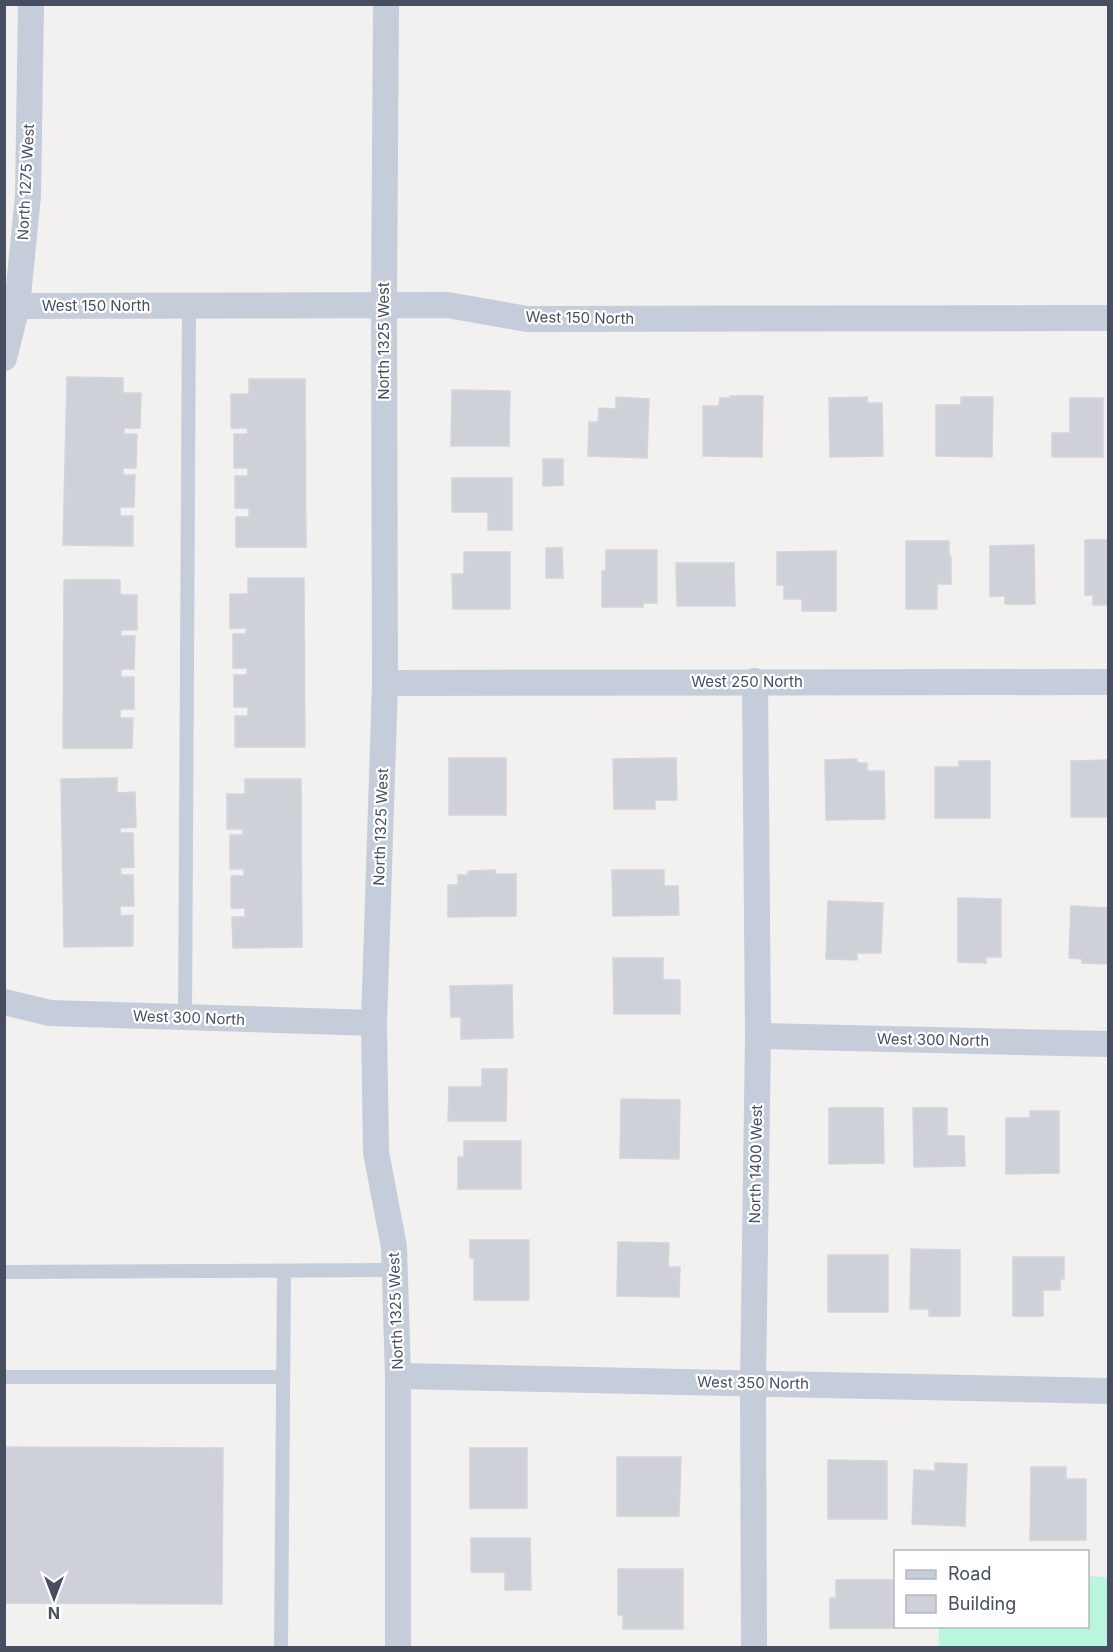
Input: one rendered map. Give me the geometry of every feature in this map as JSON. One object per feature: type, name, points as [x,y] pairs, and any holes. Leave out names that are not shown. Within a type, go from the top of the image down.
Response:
[{"type":"street","name":"North 1275 West","points":[[4,358],[18,306],[28,196],[31,4]]},
{"type":"street","name":"North 1325 West","points":[[386,4],[385,683],[374,1023],[376,1152],[394,1247],[395,1270],[398,1376],[398,1647]]},
{"type":"street","name":"West 150 North","points":[[18,306],[448,305],[527,319],[1108,318]]},
{"type":"street","name":"North 1400 West","points":[[754,1647],[753,1383],[758,1036],[755,681]]},
{"type":"street","name":"West 250 North","points":[[385,683],[1108,682]]},
{"type":"street","name":"West 300 North","points":[[4,1002],[50,1013],[374,1023]]},
{"type":"street","name":"West 300 North","points":[[758,1036],[1108,1044]]},
{"type":"street","name":"West 350 North","points":[[398,1376],[1108,1391]]},
{"type":"lane","points":[[185,1018],[189,306]]},
{"type":"lane","points":[[281,1647],[284,1270]]},
{"type":"lane","points":[[4,1272],[395,1270]]},
{"type":"lane","points":[[4,1377],[282,1377]]},
{"type":"green space","points":[[1089,1576],[1108,1577],[1108,1647],[939,1647],[939,1628],[1089,1628]]},
{"type":"building","points":[[67,377],[123,378],[123,393],[141,393],[140,428],[124,428],[124,434],[137,434],[136,468],[123,468],[123,475],[135,475],[134,507],[120,507],[120,516],[133,516],[133,546],[63,545]]},
{"type":"building","points":[[249,379],[305,379],[306,547],[236,547],[236,517],[249,517],[249,508],[235,508],[235,476],[248,476],[248,468],[234,468],[234,434],[248,434],[247,428],[231,428],[231,394],[249,394]]},
{"type":"building","points":[[452,390],[510,391],[509,446],[451,446]]},
{"type":"building","points":[[730,396],[763,396],[762,457],[703,456],[703,406],[719,406],[720,398],[732,398]]},
{"type":"building","points":[[616,397],[649,399],[647,458],[588,456],[589,422],[598,422],[599,408],[616,409]]},
{"type":"building","points":[[867,397],[867,403],[882,403],[883,456],[830,457],[829,398]]},
{"type":"building","points":[[961,397],[993,397],[992,457],[936,456],[936,405],[961,405]]},
{"type":"building","points":[[1070,398],[1103,398],[1103,457],[1052,457],[1052,433],[1070,433]]},
{"type":"building","points":[[543,459],[563,459],[563,485],[543,486]]},
{"type":"building","points":[[452,478],[512,478],[512,530],[488,530],[488,512],[452,512]]},
{"type":"building","points":[[1085,540],[1108,540],[1108,605],[1093,605],[1093,595],[1085,595]]},
{"type":"building","points":[[906,541],[949,541],[951,584],[937,584],[937,609],[906,609]]},
{"type":"building","points":[[1034,545],[1035,604],[1005,604],[1005,596],[990,596],[990,546]]},
{"type":"building","points":[[546,548],[562,548],[563,578],[546,578]]},
{"type":"building","points":[[606,550],[657,550],[657,603],[643,603],[643,607],[602,607],[602,571],[606,571]]},
{"type":"building","points":[[836,551],[836,611],[802,611],[802,599],[784,599],[784,585],[777,585],[777,552]]},
{"type":"building","points":[[464,552],[510,552],[510,609],[453,609],[452,574],[464,574]]},
{"type":"building","points":[[676,563],[734,563],[735,606],[677,606]]},
{"type":"building","points":[[248,578],[304,578],[305,747],[235,747],[235,716],[248,716],[248,707],[234,707],[234,675],[247,675],[247,668],[233,668],[233,634],[246,634],[246,628],[230,628],[230,594],[248,594]]},
{"type":"building","points":[[64,580],[120,580],[120,595],[137,595],[137,630],[121,630],[121,636],[135,636],[134,669],[121,669],[121,677],[134,677],[134,709],[120,709],[120,718],[133,718],[132,748],[63,748]]},
{"type":"building","points":[[449,758],[506,758],[506,815],[449,815]]},
{"type":"building","points":[[676,758],[677,800],[655,800],[655,809],[614,809],[613,759]]},
{"type":"building","points":[[857,759],[857,763],[867,763],[867,771],[884,771],[885,819],[826,820],[825,760]]},
{"type":"building","points":[[1108,760],[1108,817],[1071,817],[1071,761]]},
{"type":"building","points":[[959,761],[990,761],[990,818],[935,818],[935,767],[959,767]]},
{"type":"building","points":[[117,778],[117,793],[135,792],[136,827],[120,828],[120,833],[133,833],[134,867],[120,868],[121,875],[133,875],[134,906],[120,906],[120,916],[133,915],[133,946],[64,947],[61,779]]},
{"type":"building","points":[[245,779],[301,779],[302,947],[233,948],[232,917],[245,917],[245,908],[231,908],[231,876],[244,876],[244,869],[230,869],[230,835],[243,835],[243,829],[227,829],[227,794],[245,794]]},
{"type":"building","points":[[495,870],[495,874],[516,874],[516,916],[448,917],[448,885],[458,885],[458,875],[468,875],[468,871]]},
{"type":"building","points":[[612,870],[664,870],[664,886],[678,886],[679,915],[613,916]]},
{"type":"building","points":[[958,898],[1001,899],[1001,957],[986,957],[986,963],[958,962]]},
{"type":"building","points":[[828,901],[883,903],[881,953],[857,953],[857,960],[826,959]]},
{"type":"building","points":[[1071,906],[1108,908],[1108,964],[1082,963],[1082,959],[1069,958]]},
{"type":"building","points":[[613,958],[663,958],[663,980],[680,980],[680,1014],[614,1014]]},
{"type":"building","points":[[512,985],[513,1038],[461,1039],[461,1017],[451,1017],[450,986]]},
{"type":"building","points":[[482,1069],[507,1069],[506,1121],[448,1121],[449,1087],[482,1087]]},
{"type":"building","points":[[621,1099],[680,1100],[679,1159],[620,1158]]},
{"type":"building","points":[[829,1108],[883,1108],[884,1163],[829,1164]]},
{"type":"building","points":[[913,1108],[947,1108],[947,1136],[964,1136],[965,1166],[914,1167]]},
{"type":"building","points":[[1030,1111],[1059,1111],[1059,1173],[1006,1174],[1006,1118],[1030,1118]]},
{"type":"building","points":[[464,1141],[521,1141],[521,1189],[458,1189],[458,1157],[464,1157]]},
{"type":"building","points":[[470,1240],[529,1240],[529,1300],[474,1300],[474,1258],[470,1258]]},
{"type":"building","points":[[618,1242],[669,1243],[668,1267],[680,1267],[679,1297],[617,1296]]},
{"type":"building","points":[[911,1249],[960,1250],[960,1316],[929,1316],[929,1309],[910,1309]]},
{"type":"building","points":[[828,1255],[888,1255],[888,1312],[828,1312]]},
{"type":"building","points":[[1013,1257],[1064,1257],[1064,1279],[1060,1279],[1060,1290],[1043,1290],[1043,1316],[1013,1316]]},
{"type":"building","points":[[4,1447],[223,1448],[222,1604],[4,1603]]},
{"type":"building","points":[[470,1448],[527,1448],[527,1508],[470,1508]]},
{"type":"building","points":[[617,1457],[681,1457],[679,1516],[617,1516]]},
{"type":"building","points":[[828,1460],[887,1461],[887,1519],[828,1519]]},
{"type":"building","points":[[935,1463],[967,1464],[965,1526],[912,1524],[914,1470],[935,1471]]},
{"type":"building","points":[[1031,1467],[1066,1467],[1066,1479],[1086,1479],[1086,1540],[1030,1540]]},
{"type":"building","points":[[471,1538],[530,1538],[531,1590],[505,1590],[505,1572],[471,1572]]},
{"type":"building","points":[[618,1569],[683,1569],[683,1629],[623,1629],[623,1615],[618,1615]]},
{"type":"building","points":[[836,1580],[893,1580],[893,1628],[830,1628],[830,1598],[836,1598]]}]
